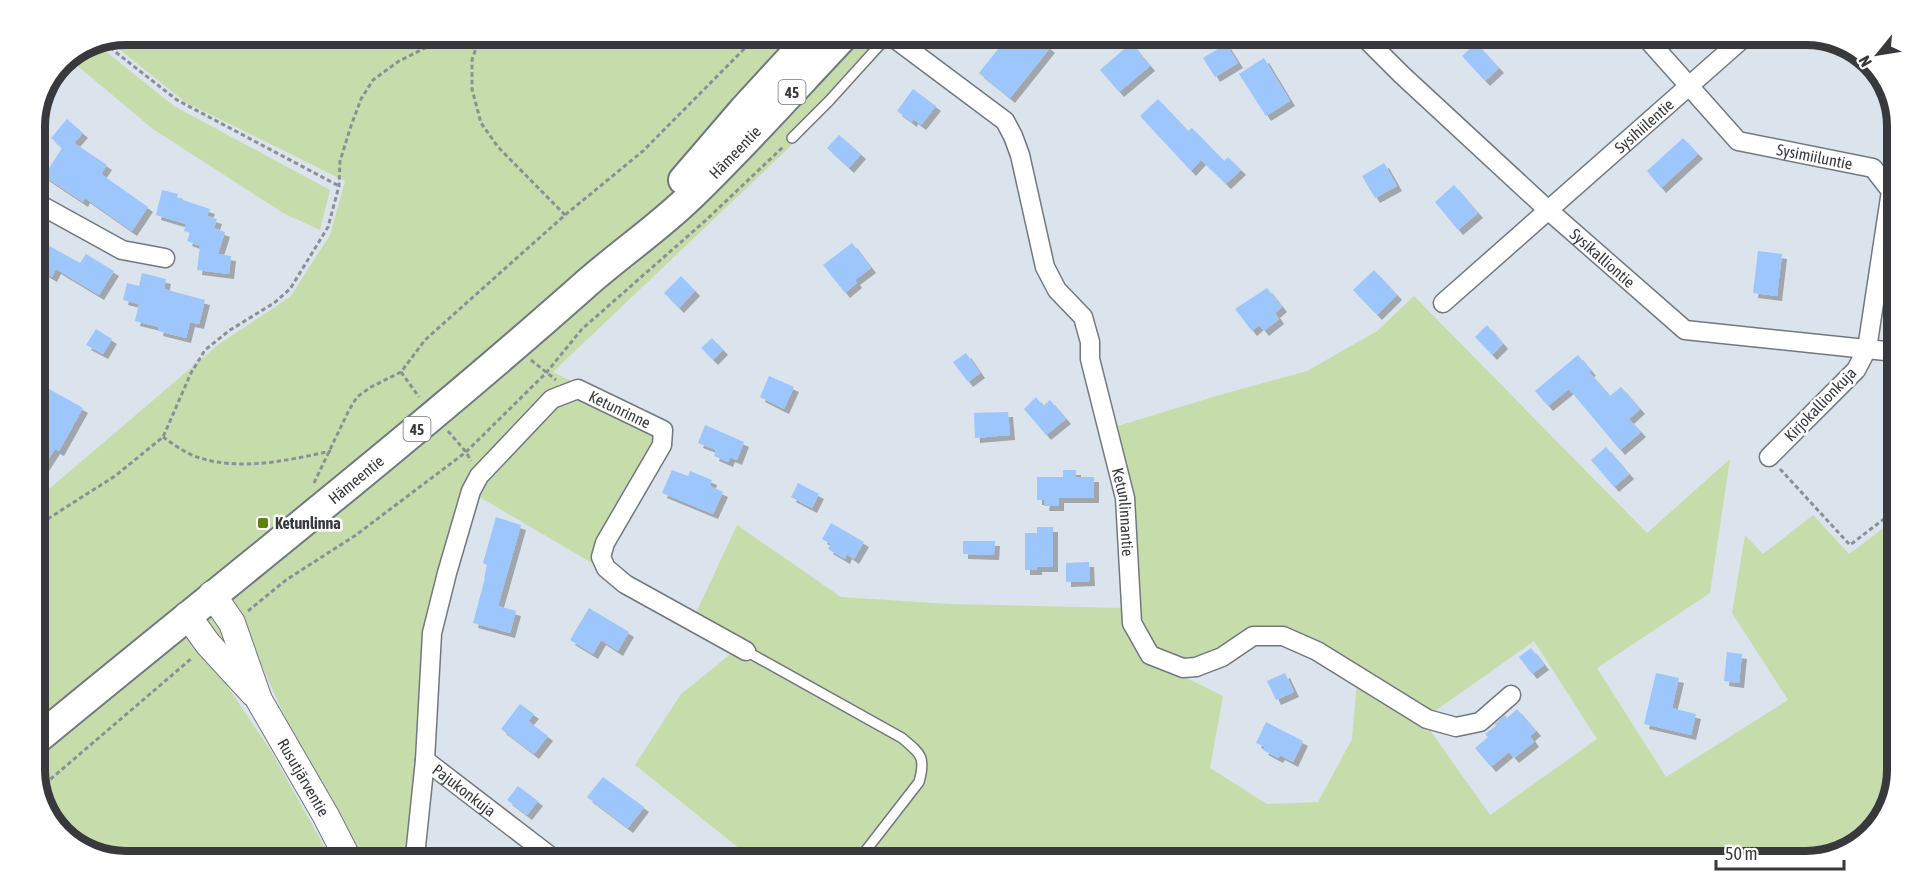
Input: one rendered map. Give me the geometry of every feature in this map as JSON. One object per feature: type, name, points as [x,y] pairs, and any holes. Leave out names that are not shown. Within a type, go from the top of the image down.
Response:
[{"type":"main road","name":"Hämeentie","points":[[617,257],[744,109],[803,45]]},
{"type":"main road","name":"Hämeentie","points":[[45,733],[212,594],[450,403],[687,199],[741,146],[836,45]]},
{"type":"main road","name":"Rusutjärventie","points":[[212,594],[232,623],[259,700],[344,851]]},
{"type":"main road","name":"Rusutjärventie","points":[[187,615],[208,644],[259,700]]},
{"type":"street","name":"Ketunlinnantie","points":[[903,45],[1005,121],[1013,136],[1020,155],[1045,267],[1057,290],[1083,317],[1090,342],[1090,359],[1125,498],[1132,623],[1150,655],[1183,668],[1196,667],[1222,657],[1253,636],[1283,636],[1317,651],[1427,719],[1456,727],[1480,722],[1511,695]]},
{"type":"street","name":"Sysikalliontie","points":[[1372,45],[1548,210],[1686,330],[1887,351]]},
{"type":"street","name":"Sysimiiluntie","points":[[1652,45],[1738,141],[1873,168],[1887,186]]},
{"type":"street","name":"Sysihiilentie","points":[[1443,303],[1736,45]]},
{"type":"street","points":[[45,208],[122,250],[165,258]]},
{"type":"street","name":"Sysimiiluntie","points":[[1867,348],[1887,217]]},
{"type":"street","name":"Kirjokallionkuja","points":[[1769,457],[1856,370],[1867,348]]},
{"type":"street","name":"Ketunrinne","points":[[425,760],[432,633],[471,491],[479,476],[552,399],[578,389],[663,430],[662,445],[605,543],[602,557],[606,568],[625,584],[746,651]]},
{"type":"street","name":"Pajukonkuja","points":[[416,851],[425,760]]},
{"type":"street","name":"Pajukonkuja","points":[[425,760],[543,851]]},
{"type":"lane","points":[[792,138],[880,45]]},
{"type":"lane","points":[[746,651],[902,738],[919,753],[923,767],[919,782],[866,851]]},
{"type":"path","points":[[45,521],[115,476],[163,437],[190,373],[206,350],[230,330],[274,303],[290,289],[328,227],[339,186],[340,161],[361,99],[373,80],[399,61],[433,45]]},
{"type":"path","points":[[477,45],[472,60],[472,89],[481,123],[498,147],[566,215]]},
{"type":"path","points":[[740,45],[745,49]]},
{"type":"path","points":[[313,485],[357,397],[401,372],[424,340],[566,215],[643,151],[749,45]]},
{"type":"path","points":[[109,47],[177,100],[339,186]]},
{"type":"path","points":[[232,623],[286,580],[356,535],[466,452],[546,373],[582,329],[705,221],[792,138]]},
{"type":"path","points":[[530,359],[572,392]]},
{"type":"path","points":[[401,372],[423,402]]},
{"type":"path","points":[[445,427],[466,452],[479,476]]},
{"type":"path","points":[[163,437],[199,458],[228,463],[284,461],[331,451]]},
{"type":"path","points":[[1769,457],[1850,545],[1887,517]]},
{"type":"path","points":[[46,783],[208,644]]},
{"type":"green space","points":[[889,45],[797,140],[553,372],[672,430],[592,563],[476,495],[439,617],[418,851],[355,851],[287,722],[243,623],[204,657],[220,675],[271,751],[327,851],[126,851],[110,849],[95,845],[72,831],[53,806],[49,796],[45,776],[45,492],[219,344],[290,297],[330,235],[345,181],[185,102],[115,46]]},
{"type":"green space","points":[[102,49],[174,106],[330,190],[320,230],[283,213],[153,129],[74,63]]},
{"type":"green space","points":[[1414,296],[1647,533],[1730,459],[1710,593],[1597,668],[1666,777],[1788,700],[1732,613],[1745,535],[1763,554],[1813,515],[1849,554],[1887,526],[1887,770],[1881,801],[1860,831],[1832,847],[1806,851],[742,851],[635,765],[681,694],[732,653],[695,615],[737,525],[841,597],[950,604],[1122,608],[1127,628],[1146,658],[1223,696],[1210,768],[1267,804],[1318,802],[1352,739],[1357,680],[1425,723],[1490,815],[1597,739],[1534,641],[1432,713],[1282,629],[1185,662],[1153,649],[1137,621],[1127,473],[1118,426],[1307,371],[1377,331]]},
{"type":"building","points":[[997,45],[1046,45],[1050,48],[1010,98],[979,73],[998,49],[995,47]]},
{"type":"building","points":[[1129,45],[1133,45],[1150,66],[1119,92],[1100,70]]},
{"type":"building","points":[[1227,45],[1238,63],[1215,77],[1203,58]]},
{"type":"building","points":[[1474,45],[1478,45],[1499,68],[1485,81],[1462,56]]},
{"type":"building","points":[[1264,58],[1290,101],[1266,116],[1239,74]]},
{"type":"building","points":[[913,89],[936,106],[921,125],[913,119],[912,122],[897,111]]},
{"type":"building","points":[[1158,99],[1188,131],[1192,128],[1224,161],[1228,157],[1241,170],[1226,184],[1201,160],[1191,171],[1140,116]]},
{"type":"building","points":[[67,119],[83,133],[74,143],[107,165],[101,174],[148,207],[132,231],[85,198],[83,202],[45,177],[62,148],[51,138]]},
{"type":"building","points":[[839,135],[861,154],[849,168],[827,148]]},
{"type":"building","points":[[1683,138],[1698,154],[1661,188],[1647,171]]},
{"type":"building","points":[[1384,163],[1397,186],[1375,198],[1362,176]]},
{"type":"building","points":[[1454,185],[1478,213],[1458,230],[1435,202]]},
{"type":"building","points":[[162,190],[178,194],[177,198],[210,209],[207,216],[217,219],[214,228],[225,232],[218,254],[231,256],[229,274],[197,270],[200,246],[187,241],[190,233],[184,231],[186,224],[156,215]]},
{"type":"building","points":[[852,243],[871,268],[855,280],[857,283],[845,293],[823,265]]},
{"type":"building","points":[[45,244],[80,263],[86,254],[114,271],[99,295],[56,269],[52,277],[45,273]]},
{"type":"building","points":[[1758,251],[1782,254],[1777,296],[1753,293]]},
{"type":"building","points":[[1374,270],[1397,295],[1377,315],[1353,290]]},
{"type":"building","points":[[142,273],[166,279],[164,289],[205,300],[199,324],[190,322],[186,338],[158,331],[159,327],[135,321],[139,304],[123,300],[127,283],[139,286]]},
{"type":"building","points":[[681,276],[695,291],[679,308],[664,293]]},
{"type":"building","points":[[1267,288],[1282,307],[1275,313],[1279,319],[1264,331],[1259,325],[1252,331],[1235,309]]},
{"type":"building","points":[[1487,325],[1503,344],[1492,355],[1475,337]]},
{"type":"building","points":[[96,329],[112,339],[103,354],[86,345]]},
{"type":"building","points":[[712,338],[723,350],[713,360],[701,348]]},
{"type":"building","points":[[966,353],[980,373],[968,382],[953,362]]},
{"type":"building","points":[[1578,355],[1610,396],[1621,387],[1640,409],[1629,419],[1641,432],[1620,450],[1569,389],[1548,406],[1535,391]]},
{"type":"building","points":[[769,376],[794,387],[784,409],[760,397]]},
{"type":"building","points":[[45,387],[83,408],[59,451],[55,449],[45,464]]},
{"type":"building","points":[[1036,397],[1043,406],[1050,400],[1066,419],[1046,435],[1024,409]]},
{"type":"building","points":[[1008,412],[1010,435],[975,438],[974,413]]},
{"type":"building","points":[[705,425],[744,442],[737,460],[730,457],[728,462],[714,456],[716,450],[698,443]]},
{"type":"building","points":[[1606,447],[1629,474],[1614,487],[1591,460]]},
{"type":"building","points":[[672,470],[688,476],[690,471],[712,480],[710,486],[723,492],[713,514],[662,493]]},
{"type":"building","points":[[1063,470],[1076,470],[1076,477],[1094,477],[1094,498],[1059,498],[1059,506],[1044,506],[1045,500],[1037,500],[1037,477],[1063,477]]},
{"type":"building","points":[[798,483],[819,494],[812,508],[791,497]]},
{"type":"building","points":[[496,517],[521,525],[498,606],[516,611],[510,633],[473,623],[485,578],[487,565],[483,563]]},
{"type":"building","points":[[831,523],[864,542],[854,559],[847,554],[845,559],[828,549],[831,544],[822,539]]},
{"type":"building","points":[[1037,527],[1053,527],[1053,567],[1025,570],[1025,533],[1037,533]]},
{"type":"building","points":[[963,541],[995,541],[994,555],[963,554]]},
{"type":"building","points":[[1089,562],[1090,581],[1066,582],[1066,563]]},
{"type":"building","points":[[589,608],[629,632],[618,651],[601,640],[593,654],[570,640]]},
{"type":"building","points":[[1531,648],[1544,665],[1532,674],[1519,657]]},
{"type":"building","points":[[1727,652],[1742,654],[1739,683],[1724,681]]},
{"type":"building","points":[[1285,673],[1294,692],[1276,700],[1267,681]]},
{"type":"building","points":[[1656,673],[1679,678],[1672,708],[1696,714],[1691,735],[1644,724]]},
{"type":"building","points":[[520,704],[534,714],[528,721],[548,736],[534,754],[501,729]]},
{"type":"building","points":[[1517,709],[1536,731],[1530,736],[1534,742],[1514,758],[1509,752],[1491,767],[1475,748],[1488,737],[1485,734],[1496,726],[1495,724],[1505,715],[1507,718]]},
{"type":"building","points":[[1266,722],[1303,741],[1293,762],[1280,755],[1278,758],[1263,750],[1265,747],[1256,743]]},
{"type":"building","points":[[603,777],[644,807],[628,828],[587,797]]},
{"type":"building","points":[[518,786],[538,801],[527,815],[507,800]]},
{"type":"place","name":"Ketunlinna","points":[[263,523]]}]
